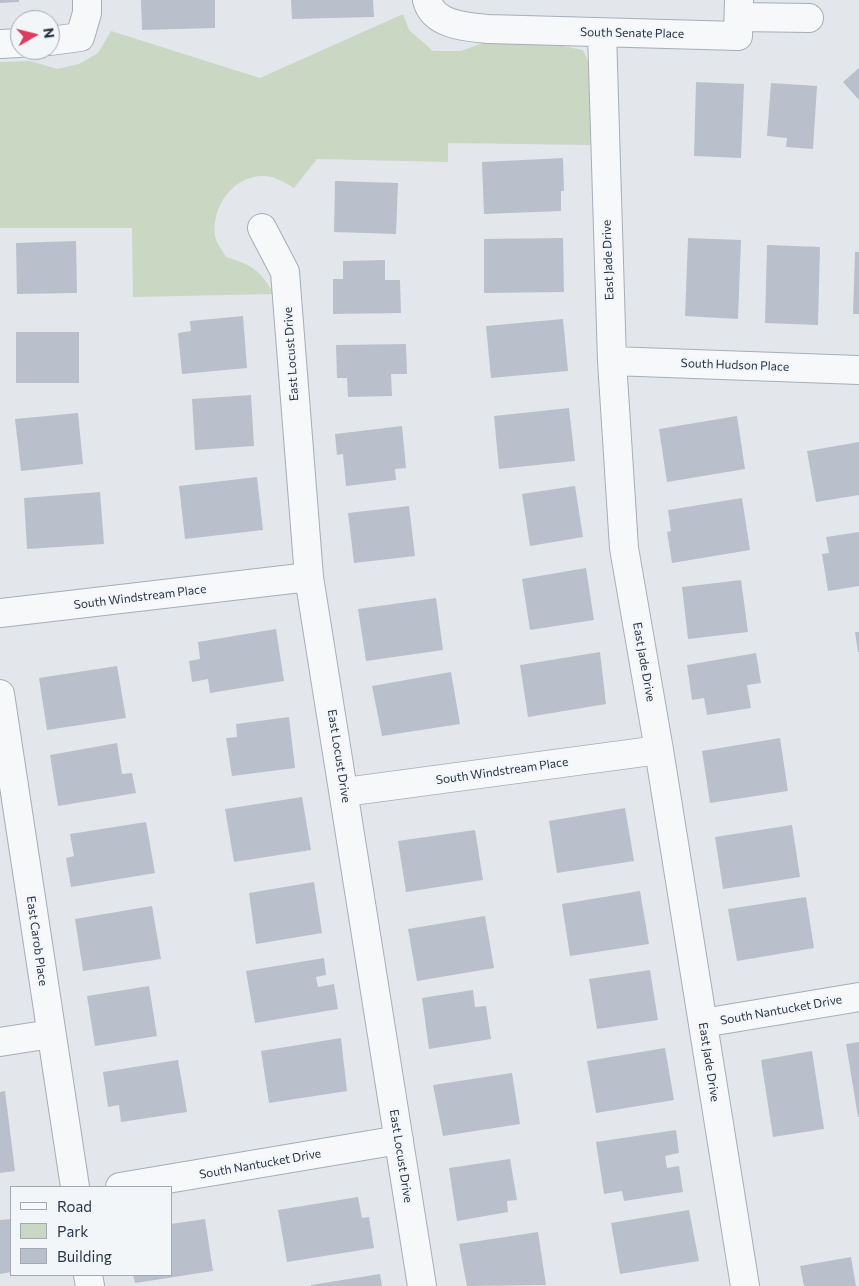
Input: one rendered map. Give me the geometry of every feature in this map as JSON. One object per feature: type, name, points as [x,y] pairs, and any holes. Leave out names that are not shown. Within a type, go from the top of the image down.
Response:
[{"type":"street","points":[[60,40],[80,37],[87,13],[88,0]]},
{"type":"street","name":"South Senate Place","points":[[432,9],[464,27],[488,30],[602,33],[738,36],[739,8],[809,18]]},
{"type":"street","name":"East Jade Drive","points":[[602,33],[612,361],[624,548],[659,750],[745,1286]]},
{"type":"street","name":"East Locust Drive","points":[[262,228],[285,272],[309,577],[345,792],[422,1286]]},
{"type":"street","name":"South Hudson Place","points":[[612,361],[859,370]]},
{"type":"street","name":"South Windstream Place","points":[[0,613],[309,577]]},
{"type":"street","name":"East Carob Place","points":[[0,694],[74,1186]]},
{"type":"street","name":"South Windstream Place","points":[[345,792],[659,750]]},
{"type":"street","name":"South Nantucket Drive","points":[[703,1023],[859,997]]},
{"type":"street","points":[[0,1042],[51,1034]]},
{"type":"street","name":"South Nantucket Drive","points":[[126,1186],[398,1140]]},
{"type":"green space","points":[[403,14],[409,30],[433,51],[461,51],[483,43],[563,46],[583,50],[590,66],[590,145],[448,143],[448,162],[317,159],[294,188],[277,179],[266,176],[244,180],[227,194],[221,203],[215,225],[215,236],[226,257],[249,266],[260,274],[274,294],[133,297],[132,228],[0,228],[0,62],[30,61],[57,69],[79,64],[98,53],[111,31],[260,78]]},
{"type":"building","points":[[0,0],[19,0],[19,2],[0,3]]},
{"type":"building","points":[[141,0],[215,0],[215,28],[142,30]]},
{"type":"building","points":[[291,0],[373,0],[374,17],[292,19]]},
{"type":"building","points":[[859,68],[859,100],[843,82]]},
{"type":"building","points":[[696,82],[744,84],[741,158],[694,156]]},
{"type":"building","points":[[771,83],[817,86],[813,149],[786,147],[787,138],[767,136]]},
{"type":"building","points":[[563,158],[564,191],[561,191],[561,211],[484,214],[482,162]]},
{"type":"building","points":[[335,181],[398,183],[396,234],[334,232]]},
{"type":"building","points":[[563,238],[564,292],[484,293],[484,239]]},
{"type":"building","points":[[688,238],[741,240],[738,319],[685,316]]},
{"type":"building","points":[[76,241],[77,293],[17,294],[16,243]]},
{"type":"building","points":[[767,245],[820,247],[818,325],[765,323]]},
{"type":"building","points":[[855,252],[859,252],[859,314],[853,314]]},
{"type":"building","points":[[385,260],[385,280],[400,280],[401,313],[333,314],[333,279],[343,279],[343,261]]},
{"type":"building","points":[[243,316],[247,368],[182,374],[178,333],[191,331],[190,321]]},
{"type":"building","points":[[563,319],[568,371],[491,378],[486,326]]},
{"type":"building","points":[[16,332],[79,332],[79,383],[16,383]]},
{"type":"building","points":[[406,344],[407,374],[391,374],[392,396],[348,397],[347,378],[337,378],[336,345]]},
{"type":"building","points":[[251,395],[254,446],[195,450],[192,399]]},
{"type":"building","points":[[569,408],[575,461],[499,469],[494,416]]},
{"type":"building","points":[[78,413],[83,464],[21,471],[15,419]]},
{"type":"building","points":[[737,416],[745,469],[667,482],[659,429]]},
{"type":"building","points":[[402,426],[406,468],[395,469],[396,480],[346,486],[343,454],[337,455],[335,434]]},
{"type":"building","points":[[859,442],[859,495],[816,502],[807,451]]},
{"type":"building","points":[[257,477],[263,530],[185,539],[179,486]]},
{"type":"building","points":[[575,486],[583,537],[530,546],[522,494]]},
{"type":"building","points":[[100,492],[104,544],[27,549],[24,498]]},
{"type":"building","points":[[742,498],[750,550],[672,563],[667,532],[671,531],[668,510]]},
{"type":"building","points":[[409,506],[415,556],[354,563],[348,513]]},
{"type":"building","points":[[859,532],[859,586],[828,591],[822,554],[829,553],[826,537]]},
{"type":"building","points":[[586,568],[594,620],[530,630],[522,579]]},
{"type":"building","points":[[741,580],[748,632],[688,639],[682,587]]},
{"type":"building","points":[[436,598],[443,650],[366,661],[358,609]]},
{"type":"building","points":[[276,629],[284,681],[210,693],[208,679],[192,682],[189,661],[200,659],[198,642]]},
{"type":"building","points":[[855,632],[859,632],[859,652],[858,652]]},
{"type":"building","points":[[600,652],[606,704],[528,717],[520,665]]},
{"type":"building","points":[[756,653],[761,683],[747,685],[751,708],[707,715],[704,698],[692,700],[687,665]]},
{"type":"building","points":[[117,666],[126,718],[47,730],[39,678]]},
{"type":"building","points":[[451,672],[460,724],[382,736],[372,686]]},
{"type":"building","points":[[289,717],[295,768],[232,776],[226,738],[237,737],[236,724]]},
{"type":"building","points":[[780,738],[788,791],[710,803],[702,751]]},
{"type":"building","points":[[117,743],[122,774],[132,773],[136,793],[58,806],[50,755]]},
{"type":"building","points":[[302,797],[311,850],[234,862],[225,809]]},
{"type":"building","points":[[625,808],[634,861],[557,873],[549,821]]},
{"type":"building","points":[[146,822],[155,873],[71,887],[66,858],[74,856],[70,834]]},
{"type":"building","points":[[792,825],[800,877],[723,889],[715,837]]},
{"type":"building","points":[[475,830],[483,880],[406,892],[398,841]]},
{"type":"building","points":[[314,882],[322,933],[256,944],[249,893]]},
{"type":"building","points":[[640,891],[649,944],[570,956],[562,904]]},
{"type":"building","points":[[806,897],[814,948],[737,961],[728,909]]},
{"type":"building","points":[[152,906],[161,959],[83,971],[75,919]]},
{"type":"building","points":[[485,916],[494,968],[417,981],[408,929]]},
{"type":"building","points":[[324,958],[326,975],[316,977],[318,987],[334,984],[338,1009],[255,1023],[246,971]]},
{"type":"building","points":[[650,970],[658,1020],[597,1029],[589,979]]},
{"type":"building","points":[[149,986],[157,1036],[95,1046],[87,996]]},
{"type":"building","points":[[473,990],[475,1007],[486,1006],[491,1039],[429,1049],[422,998]]},
{"type":"building","points":[[341,1038],[347,1091],[269,1103],[261,1051]]},
{"type":"building","points":[[859,1042],[859,1117],[858,1117],[846,1044]]},
{"type":"building","points":[[665,1048],[674,1100],[596,1113],[587,1061]]},
{"type":"building","points":[[812,1051],[824,1129],[773,1137],[761,1060]]},
{"type":"building","points":[[178,1060],[187,1112],[121,1122],[119,1105],[108,1107],[103,1072]]},
{"type":"building","points":[[512,1073],[520,1124],[443,1136],[433,1085]]},
{"type":"building","points":[[5,1091],[15,1171],[0,1173],[0,1092]]},
{"type":"building","points":[[676,1130],[679,1153],[665,1156],[667,1168],[679,1166],[683,1192],[624,1201],[622,1191],[604,1194],[596,1142]]},
{"type":"building","points":[[510,1159],[517,1200],[507,1201],[508,1212],[457,1221],[449,1168]]},
{"type":"building","points":[[358,1197],[362,1218],[369,1217],[374,1248],[287,1262],[278,1210]]},
{"type":"building","points":[[689,1210],[699,1261],[620,1274],[611,1223]]},
{"type":"building","points":[[10,1219],[10,1272],[0,1274],[0,1220]]},
{"type":"building","points":[[205,1219],[213,1271],[135,1283],[133,1276],[172,1276],[172,1224]]},
{"type":"building","points":[[538,1232],[546,1285],[467,1286],[459,1244]]},
{"type":"building","points":[[851,1257],[856,1286],[804,1286],[800,1266]]},
{"type":"building","points":[[380,1274],[382,1286],[311,1286],[311,1285]]}]
